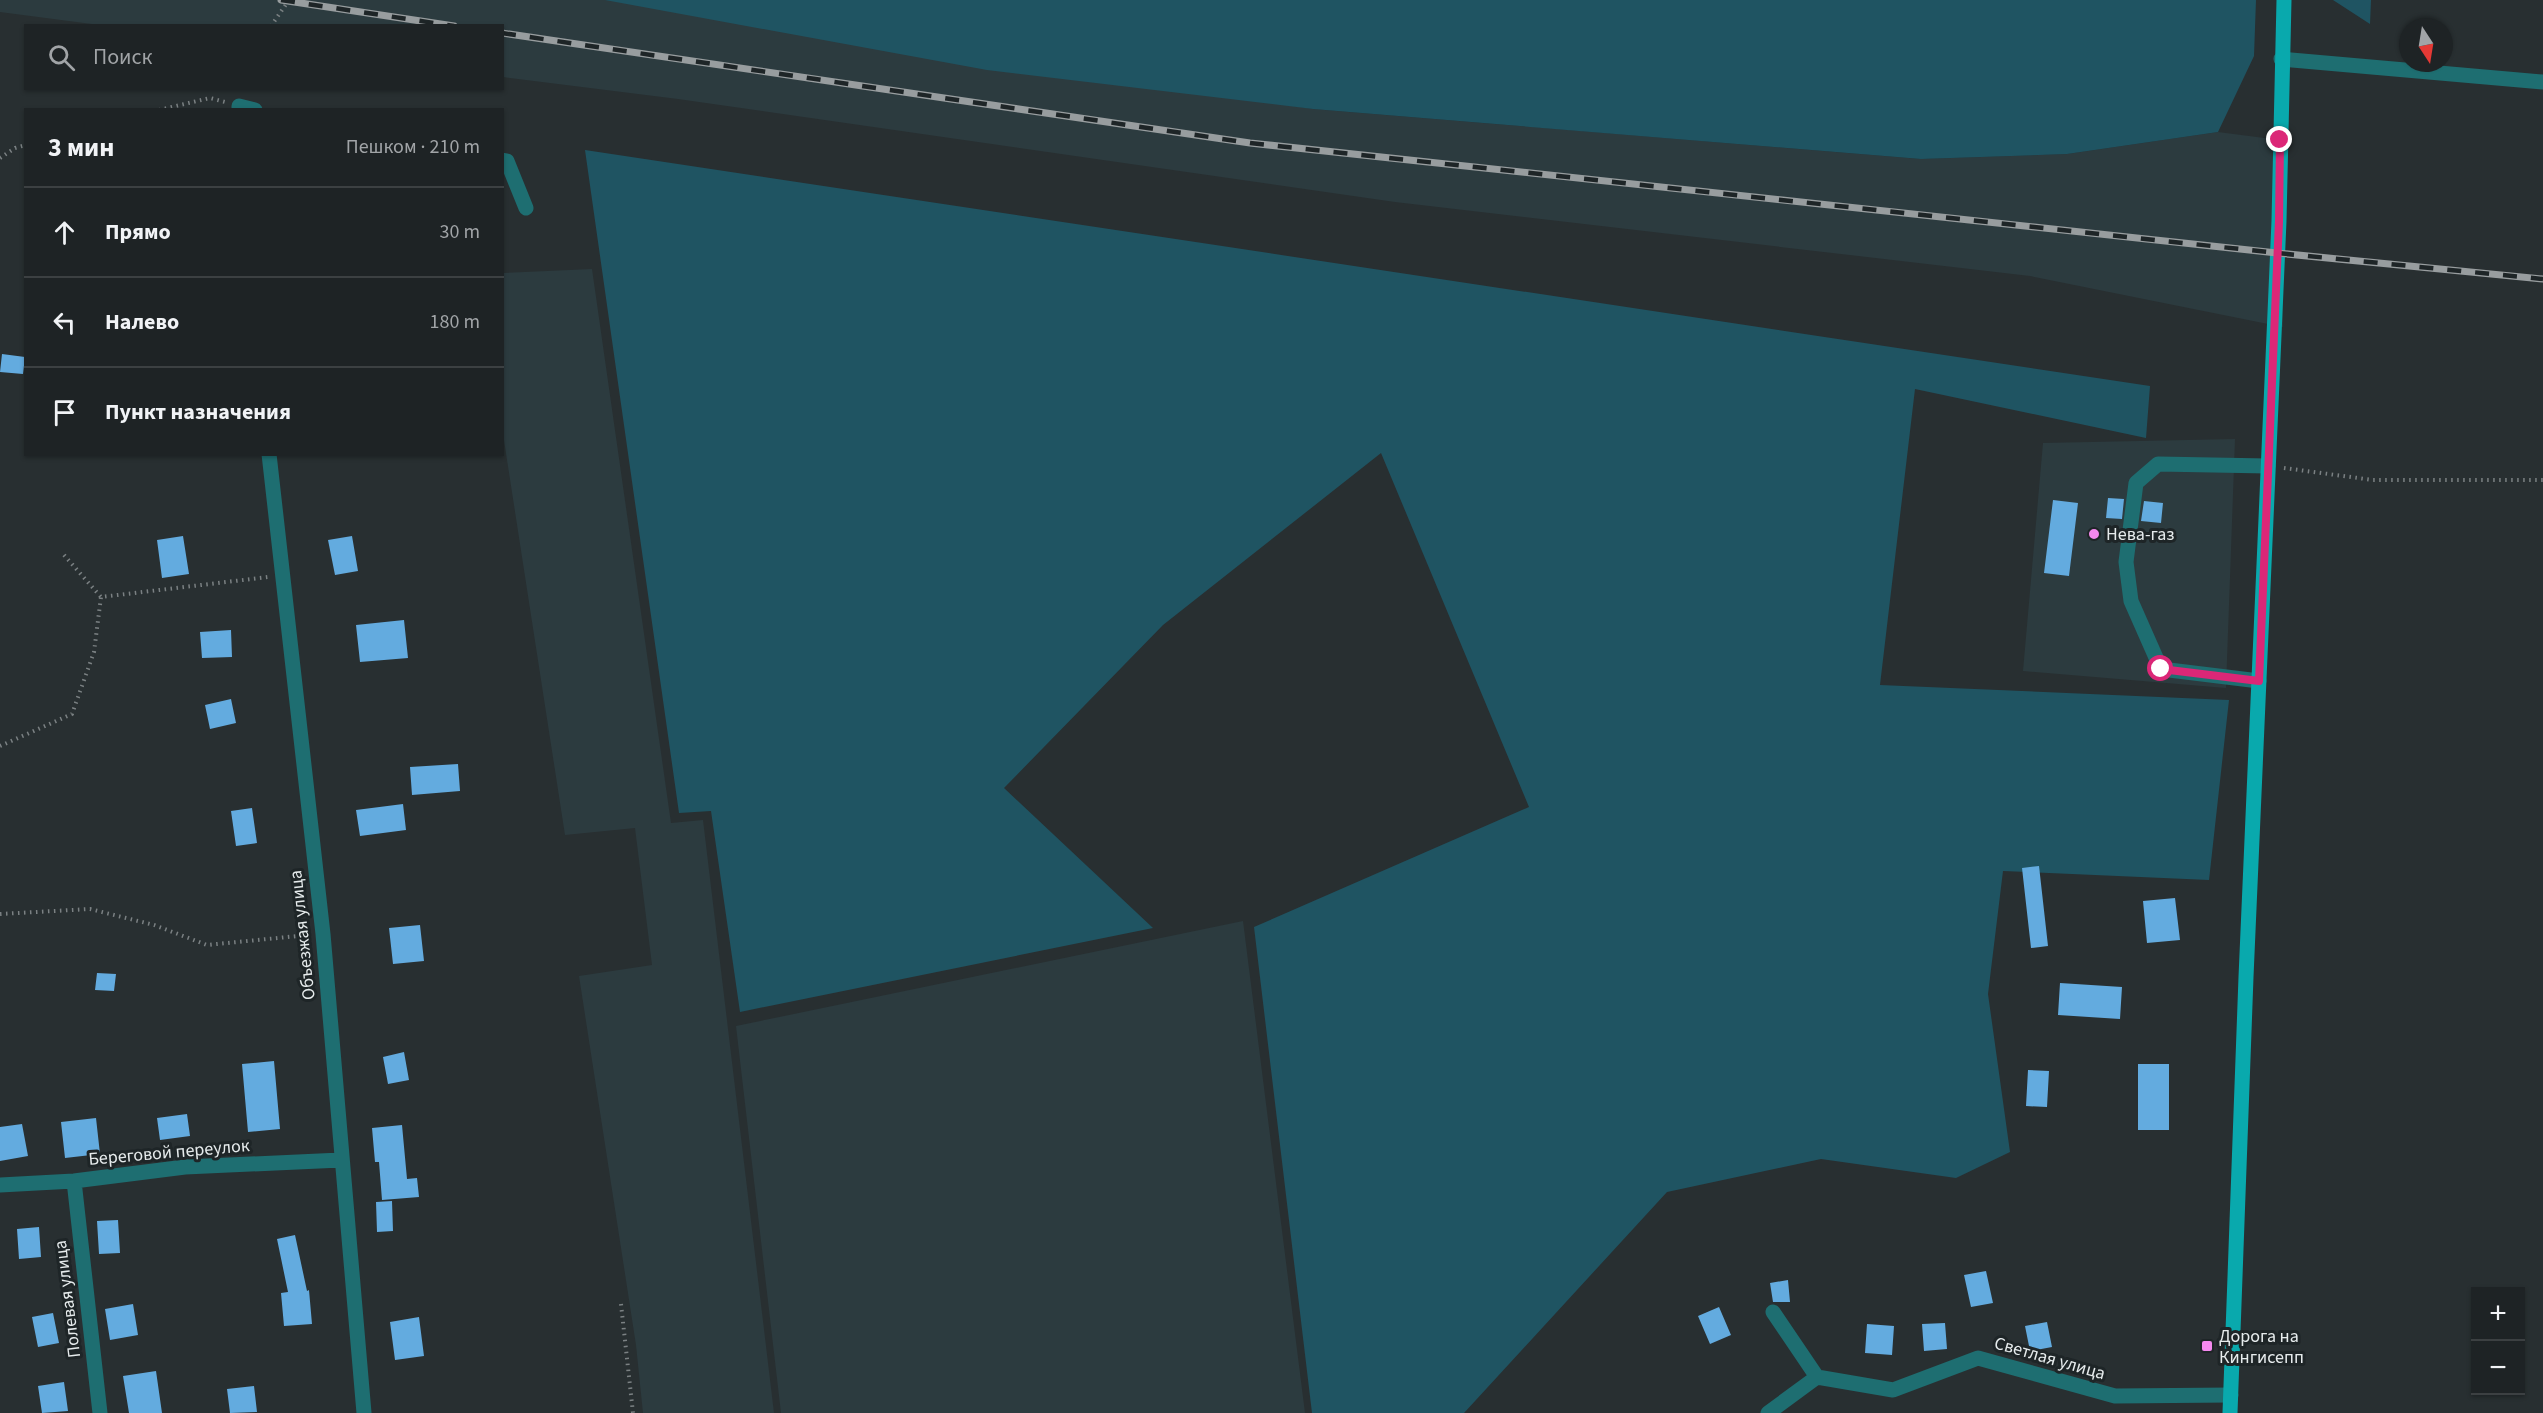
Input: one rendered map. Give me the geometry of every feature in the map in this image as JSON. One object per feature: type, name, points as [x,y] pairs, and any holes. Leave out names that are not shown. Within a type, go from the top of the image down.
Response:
[{"type":"main road","points":[[2231,1413],[2279,221],[2284,0]]},
{"type":"street","points":[[2282,59],[2543,82]]},
{"type":"street","points":[[504,160],[507,161],[526,208]]},
{"type":"street","name":"Объезжая улица","points":[[269,456],[323,934],[364,1413]]},
{"type":"street","points":[[2259,681],[2161,669],[2131,601],[2126,562],[2136,483],[2158,464],[2268,466]]},
{"type":"street","name":"Береговой переулок","points":[[0,1185],[74,1180],[185,1167],[341,1160]]},
{"type":"street","name":"Полевая улица","points":[[74,1180],[100,1413]]},
{"type":"street","points":[[1768,1413],[1817,1377],[1773,1312]]},
{"type":"street","name":"Светлая улица","points":[[1817,1377],[1893,1390],[1978,1358],[2115,1396],[2231,1395]]},
{"type":"path","points":[[272,24],[289,0]]},
{"type":"path","points":[[168,108],[210,98],[239,108]]},
{"type":"path","points":[[0,158],[15,148],[24,146]]},
{"type":"path","points":[[2268,466],[2373,480],[2543,480]]},
{"type":"path","points":[[0,746],[72,714],[94,652],[100,597],[64,555]]},
{"type":"path","points":[[100,597],[281,576]]},
{"type":"path","points":[[0,914],[90,909],[154,925],[207,945],[323,934]]},
{"type":"path","points":[[621,1304],[633,1413]]},
{"type":"shaded area","points":[[0,0],[611,0],[1313,109],[1921,159],[2067,154],[2218,132],[2280,140],[2283,327],[2030,276],[1395,202],[678,99],[504,77],[504,24],[92,24],[0,12]]},
{"type":"shaded area","points":[[605,0],[2256,0],[2254,56],[2218,132],[2067,154],[1921,159],[1313,109],[987,70]]},
{"type":"shaded area","points":[[2333,0],[2371,0],[2370,24]]},
{"type":"shaded area","points":[[585,150],[2150,386],[2146,438],[1915,389],[1880,685],[2229,700],[2209,880],[2003,871],[1988,994],[2010,1152],[1956,1178],[1821,1159],[1667,1192],[1464,1413],[1312,1413],[1254,927],[1529,807],[1381,453],[1163,625],[1004,788],[1153,928],[740,1012],[711,811],[679,813]]},
{"type":"shaded area","points":[[592,269],[671,823],[703,820],[774,1413],[643,1413],[636,1345],[579,976],[652,965],[635,828],[565,835],[504,440],[504,273]]},
{"type":"shaded area","points":[[2235,439],[2226,688],[2023,671],[2043,443]]},
{"type":"shaded area","points":[[1243,921],[1305,1413],[781,1413],[736,1026]]},
{"type":"building","points":[[2,354],[24,357],[23,374],[0,372]]},
{"type":"building","points":[[2108,498],[2124,499],[2122,519],[2106,518]]},
{"type":"building","points":[[2053,500],[2078,503],[2069,576],[2044,573]]},
{"type":"building","points":[[2144,501],[2163,503],[2161,523],[2141,521]]},
{"type":"building","points":[[183,536],[189,574],[162,578],[157,540]]},
{"type":"building","points":[[352,536],[358,571],[335,575],[328,540]]},
{"type":"building","points":[[404,620],[408,658],[360,662],[356,625]]},
{"type":"building","points":[[231,630],[232,657],[202,658],[200,632]]},
{"type":"building","points":[[231,699],[236,723],[210,729],[205,705]]},
{"type":"building","points":[[458,764],[460,791],[412,795],[410,767]]},
{"type":"building","points":[[403,804],[406,830],[360,836],[356,810]]},
{"type":"building","points":[[252,808],[257,843],[236,846],[231,811]]},
{"type":"building","points":[[2039,866],[2048,946],[2031,948],[2022,868]]},
{"type":"building","points":[[2175,898],[2180,940],[2147,943],[2143,901]]},
{"type":"building","points":[[420,925],[424,961],[393,964],[389,928]]},
{"type":"building","points":[[97,973],[116,974],[114,991],[95,990]]},
{"type":"building","points":[[2060,983],[2122,987],[2120,1019],[2058,1015]]},
{"type":"building","points":[[404,1052],[409,1080],[388,1084],[383,1057]]},
{"type":"building","points":[[274,1061],[280,1129],[248,1132],[242,1064]]},
{"type":"building","points":[[2138,1064],[2169,1064],[2169,1130],[2138,1130]]},
{"type":"building","points":[[2028,1070],[2049,1071],[2047,1107],[2026,1106]]},
{"type":"building","points":[[187,1114],[190,1136],[160,1140],[157,1118]]},
{"type":"building","points":[[96,1118],[100,1154],[65,1158],[61,1122]]},
{"type":"building","points":[[22,1124],[28,1156],[0,1161],[0,1127]]},
{"type":"building","points":[[402,1125],[407,1179],[417,1178],[419,1197],[382,1200],[379,1162],[375,1162],[372,1128]]},
{"type":"building","points":[[392,1201],[393,1231],[377,1232],[376,1202]]},
{"type":"building","points":[[118,1220],[120,1253],[99,1254],[97,1221]]},
{"type":"building","points":[[39,1227],[41,1257],[19,1259],[17,1229]]},
{"type":"building","points":[[295,1235],[307,1291],[309,1290],[312,1324],[284,1326],[281,1293],[288,1292],[277,1239]]},
{"type":"building","points":[[1986,1271],[1993,1303],[1971,1307],[1964,1275]]},
{"type":"building","points":[[1788,1280],[1790,1302],[1773,1302],[1770,1283]]},
{"type":"building","points":[[133,1304],[138,1335],[110,1340],[105,1309]]},
{"type":"building","points":[[1719,1307],[1731,1335],[1710,1344],[1698,1316]]},
{"type":"building","points":[[53,1313],[59,1343],[38,1347],[32,1317]]},
{"type":"building","points":[[419,1317],[424,1356],[395,1360],[390,1322]]},
{"type":"building","points":[[2047,1322],[2052,1347],[2030,1351],[2025,1326]]},
{"type":"building","points":[[1945,1323],[1947,1349],[1924,1351],[1922,1324]]},
{"type":"building","points":[[1867,1324],[1894,1326],[1892,1355],[1865,1353]]},
{"type":"building","points":[[156,1371],[162,1413],[129,1413],[123,1376]]},
{"type":"building","points":[[64,1382],[68,1411],[42,1413],[38,1386]]},
{"type":"building","points":[[254,1386],[257,1412],[230,1413],[227,1389]]},
{"type":"railway","points":[[281,0],[441,24]]},
{"type":"railway","points":[[504,33],[1250,143],[2277,253],[2543,279]]},
{"type":"place","name":"Нева-газ","points":[[2094,534]]},
{"type":"place","name":"Дорога на Кингисепп","points":[[2207,1346]]},
{"type":"route","points":[[2161,669],[2259,681],[2279,221],[2280,140]]}]
